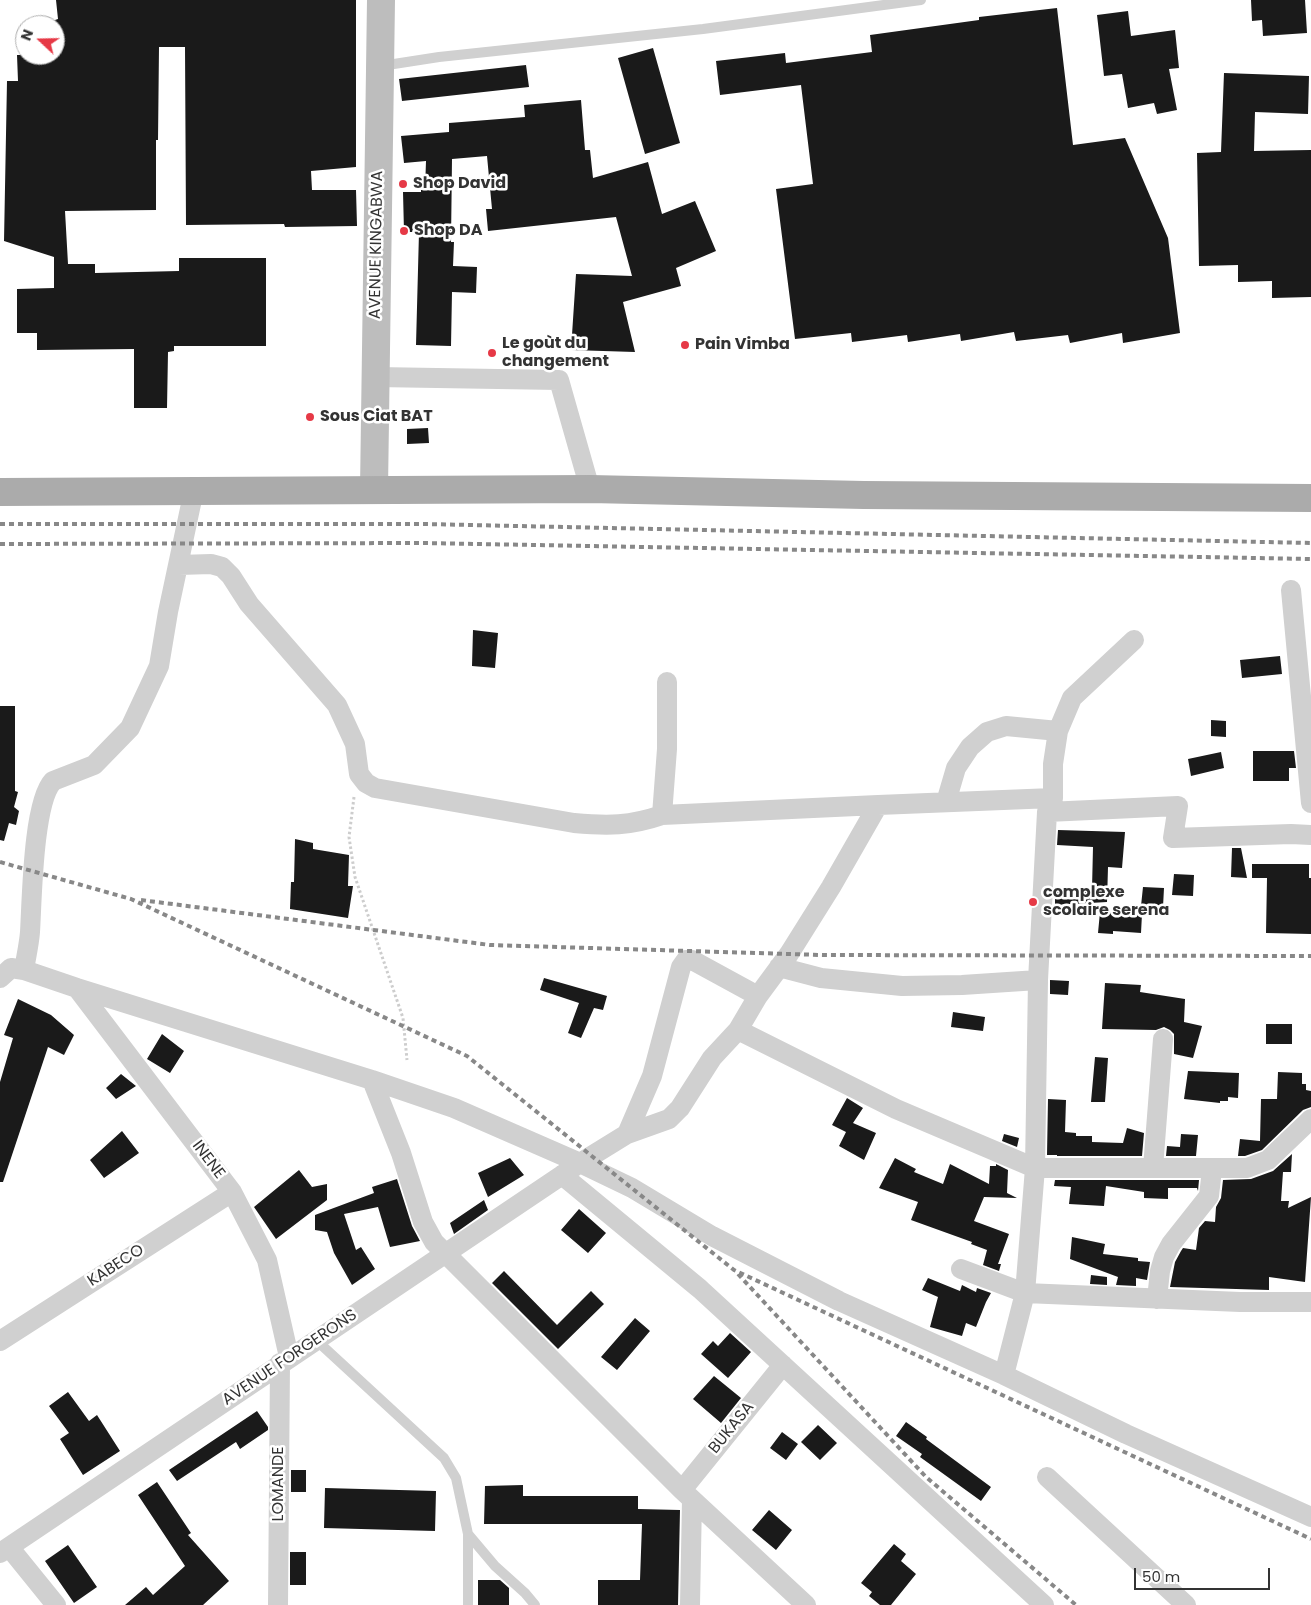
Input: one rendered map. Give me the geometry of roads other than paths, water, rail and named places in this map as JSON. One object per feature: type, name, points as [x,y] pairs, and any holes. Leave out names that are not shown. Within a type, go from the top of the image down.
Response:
[{"type":"main road","points":[[0,492],[590,489],[864,495],[1311,498]]},
{"type":"street","name":"AVENUE KINGABWA","points":[[374,489],[380,0]]},
{"type":"street","points":[[376,377],[559,380],[590,489]]},
{"type":"street","points":[[24,970],[30,934],[33,872],[42,802],[48,786],[53,781],[94,765],[130,728],[159,666],[168,612],[194,490]]},
{"type":"street","points":[[179,564],[211,564],[222,567],[231,576],[249,604],[338,705],[355,744],[359,774],[366,783],[375,788],[574,823],[617,826],[644,821],[662,815],[946,802],[1178,806],[1173,838],[1311,835],[1311,804],[1291,590]]},
{"type":"street","points":[[1004,1375],[1025,1293],[1035,1168],[1038,980],[1052,764],[1058,731],[1072,698],[1134,640]]},
{"type":"street","points":[[662,815],[667,749],[667,682]]},
{"type":"street","points":[[946,802],[956,768],[970,747],[987,732],[1006,726],[1058,731]]},
{"type":"street","name":"AVENUE FORGERONS","points":[[5,1550],[580,1163],[627,1134],[669,1119],[680,1108],[712,1058],[738,1030],[758,996],[831,887],[878,805]]},
{"type":"street","points":[[627,1134],[652,1076],[681,967],[686,960],[692,960],[758,996]]},
{"type":"street","points":[[779,966],[821,978],[902,986],[962,985],[1038,980]]},
{"type":"street","points":[[0,978],[10,968],[24,970],[372,1080],[454,1108],[632,1188],[712,1236],[839,1301],[1004,1375],[1126,1434],[1311,1517]]},
{"type":"street","name":"INENE","points":[[77,988],[232,1192],[267,1260],[285,1360]]},
{"type":"street","points":[[738,1030],[896,1109],[1035,1168],[1247,1168],[1268,1160],[1311,1119]]},
{"type":"street","points":[[1153,1168],[1163,1039]]},
{"type":"street","points":[[372,1080],[401,1153],[423,1222],[434,1242],[687,1495],[806,1605]]},
{"type":"street","points":[[1157,1299],[1160,1271],[1164,1257],[1209,1196],[1212,1169]]},
{"type":"street","points":[[562,1175],[700,1289],[1044,1605]]},
{"type":"street","name":"KABECO","points":[[0,1341],[232,1192]]},
{"type":"street","points":[[961,1269],[1025,1293],[1240,1302],[1311,1302]]},
{"type":"street","name":"LOMANDE","points":[[278,1605],[285,1360]]},
{"type":"street","name":"BUKASA","points":[[687,1495],[783,1365]]},
{"type":"street","points":[[1047,1477],[1186,1605]]},
{"type":"street","points":[[687,1495],[690,1605]]},
{"type":"street","points":[[5,1550],[56,1605]]},
{"type":"lane","points":[[379,67],[439,57],[703,29],[921,0]]},
{"type":"lane","points":[[316,1340],[444,1458],[456,1478],[468,1534],[468,1605]]},
{"type":"lane","points":[[468,1534],[495,1566],[526,1593],[535,1605]]},
{"type":"railway","points":[[0,524],[424,524],[1311,543]]},
{"type":"railway","points":[[0,544],[423,543],[1311,559]]},
{"type":"railway","points":[[0,862],[131,899],[467,1056],[734,1270],[1311,1539]]},
{"type":"railway","points":[[141,900],[490,945],[822,955],[1311,956]]},
{"type":"railway","points":[[738,1274],[926,1477],[1076,1605]]},
{"type":"place","name":"Shop David","points":[[403,184]]},
{"type":"place","name":"Shop DA","points":[[404,231]]},
{"type":"place","name":"Pain Vimba","points":[[685,345]]},
{"type":"place","name":"Le goùt du changement","points":[[492,353]]},
{"type":"place","name":"Sous Ciat BAT","points":[[310,417]]},
{"type":"place","name":"complexe scolaire serena","points":[[1033,902]]}]
